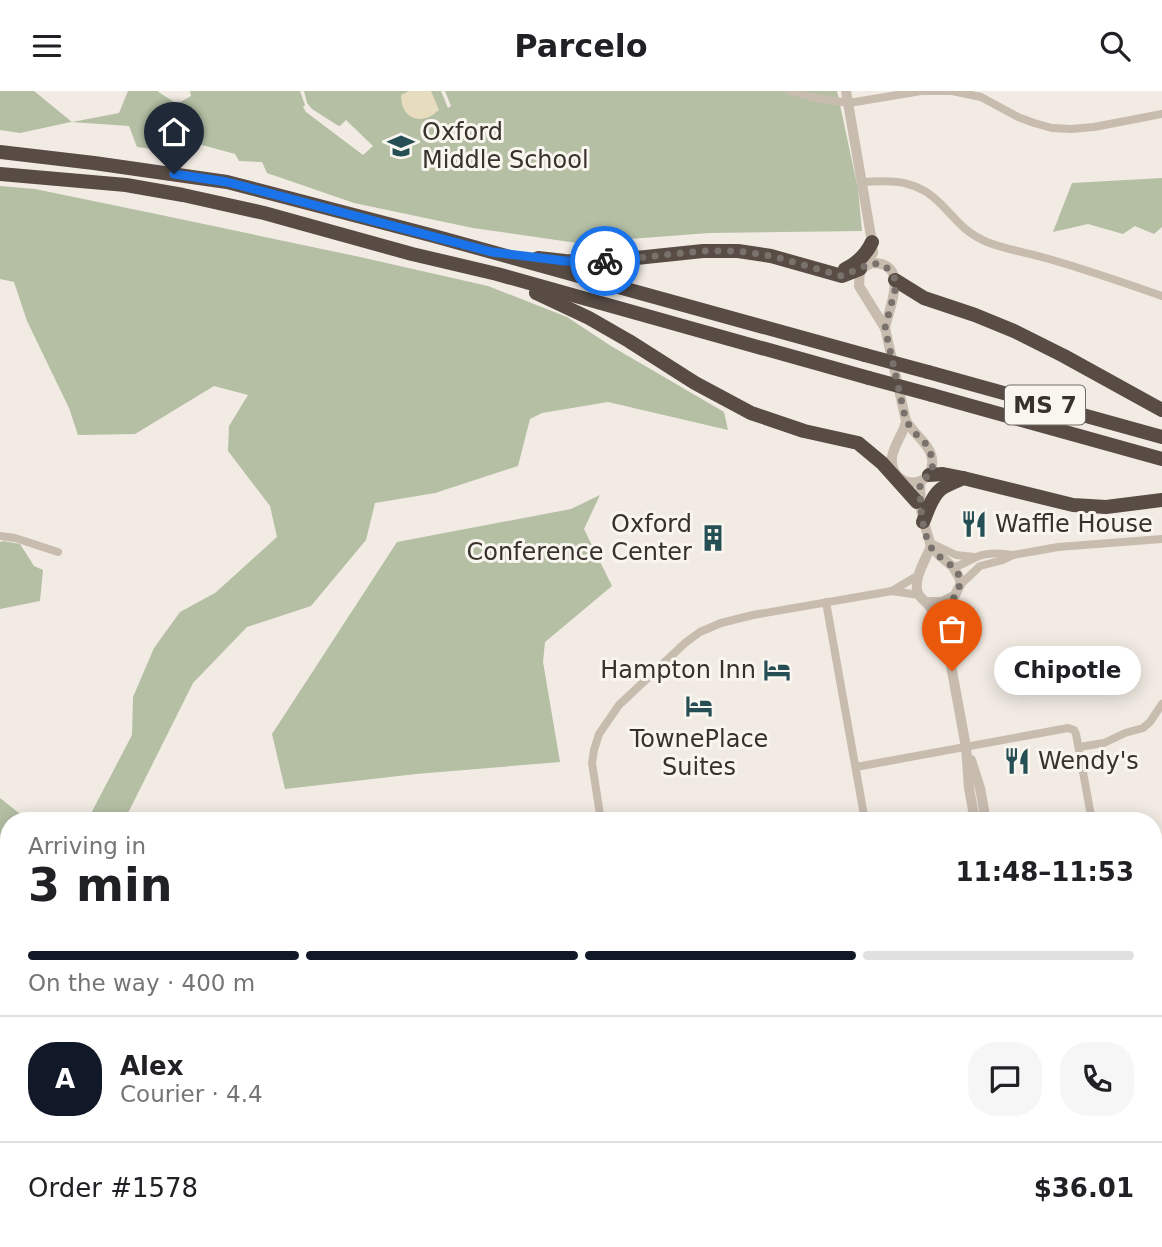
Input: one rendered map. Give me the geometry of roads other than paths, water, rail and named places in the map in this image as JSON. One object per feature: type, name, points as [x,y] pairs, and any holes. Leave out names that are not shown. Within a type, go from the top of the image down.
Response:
[{"type":"highway","name":"MS 7","points":[[0,152],[227,182],[492,252],[1162,437]]},
{"type":"highway","name":"MS 7","points":[[0,174],[126,185],[264,213],[412,254],[497,274],[1162,459]]},
{"type":"highway","points":[[830,273],[843,270],[859,261],[873,242]]},
{"type":"highway","points":[[492,252],[565,261],[598,262],[703,251],[738,251],[772,256],[842,276],[863,267]]},
{"type":"highway","points":[[497,274],[589,318],[695,383],[751,413],[804,431],[870,445],[893,465]]},
{"type":"highway","points":[[895,280],[924,298],[1014,331],[1162,409]]},
{"type":"highway","points":[[858,443],[882,463],[921,512],[942,487],[963,478]]},
{"type":"highway","points":[[925,478],[943,474],[1073,505],[1106,507],[1162,501]]},
{"type":"street","points":[[790,91],[849,103],[921,91],[952,91],[981,97],[1018,117],[1052,128],[1094,127],[1162,114]]},
{"type":"street","points":[[846,91],[873,242],[873,253],[863,267],[859,286],[885,328],[906,421],[892,457],[893,465],[901,479],[908,483],[921,512],[931,545],[958,573],[960,585]]},
{"type":"street","points":[[863,182],[889,180],[909,184],[927,192],[959,225],[976,237],[1162,296]]},
{"type":"street","points":[[873,242],[895,280],[885,328]]},
{"type":"street","points":[[863,267],[879,263],[884,265]]},
{"type":"street","points":[[906,421],[930,450],[933,464],[925,478],[921,512]]},
{"type":"street","points":[[908,483],[925,478]]},
{"type":"street","points":[[0,536],[58,552]]},
{"type":"street","points":[[973,812],[948,636],[950,605],[960,585],[980,566],[1003,561],[1013,555],[1058,547],[1162,538]]},
{"type":"street","points":[[931,545],[968,557],[999,552],[1013,555]]},
{"type":"street","points":[[931,545],[920,572],[917,589],[936,615],[940,628],[948,636]]},
{"type":"street","points":[[892,591],[920,572],[950,564],[963,565],[977,556]]},
{"type":"street","points":[[600,812],[592,763],[599,734],[619,705],[685,642],[700,632],[721,623],[753,615],[892,591],[942,602],[954,596]]},
{"type":"street","points":[[826,602],[864,812]]},
{"type":"street","points":[[1079,747],[1104,743],[1143,727],[1160,707]]},
{"type":"street","points":[[1160,707],[1158,715],[1162,721]]},
{"type":"street","points":[[856,767],[1068,728],[1076,734],[1090,812]]},
{"type":"street","points":[[966,747],[980,787],[984,812]]},
{"type":"place","name":"Oxford Middle School","points":[[401,146]]},
{"type":"place","name":"Waffle House","points":[[974,524]]},
{"type":"place","name":"Oxford Conference Center","points":[[713,538]]},
{"type":"place","name":"Hampton Inn","points":[[777,670]]},
{"type":"place","name":"Chipotle","points":[[952,671]]},
{"type":"place","name":"TownePlace Suites","points":[[699,706]]},
{"type":"place","name":"Wendy's","points":[[1017,761]]}]
